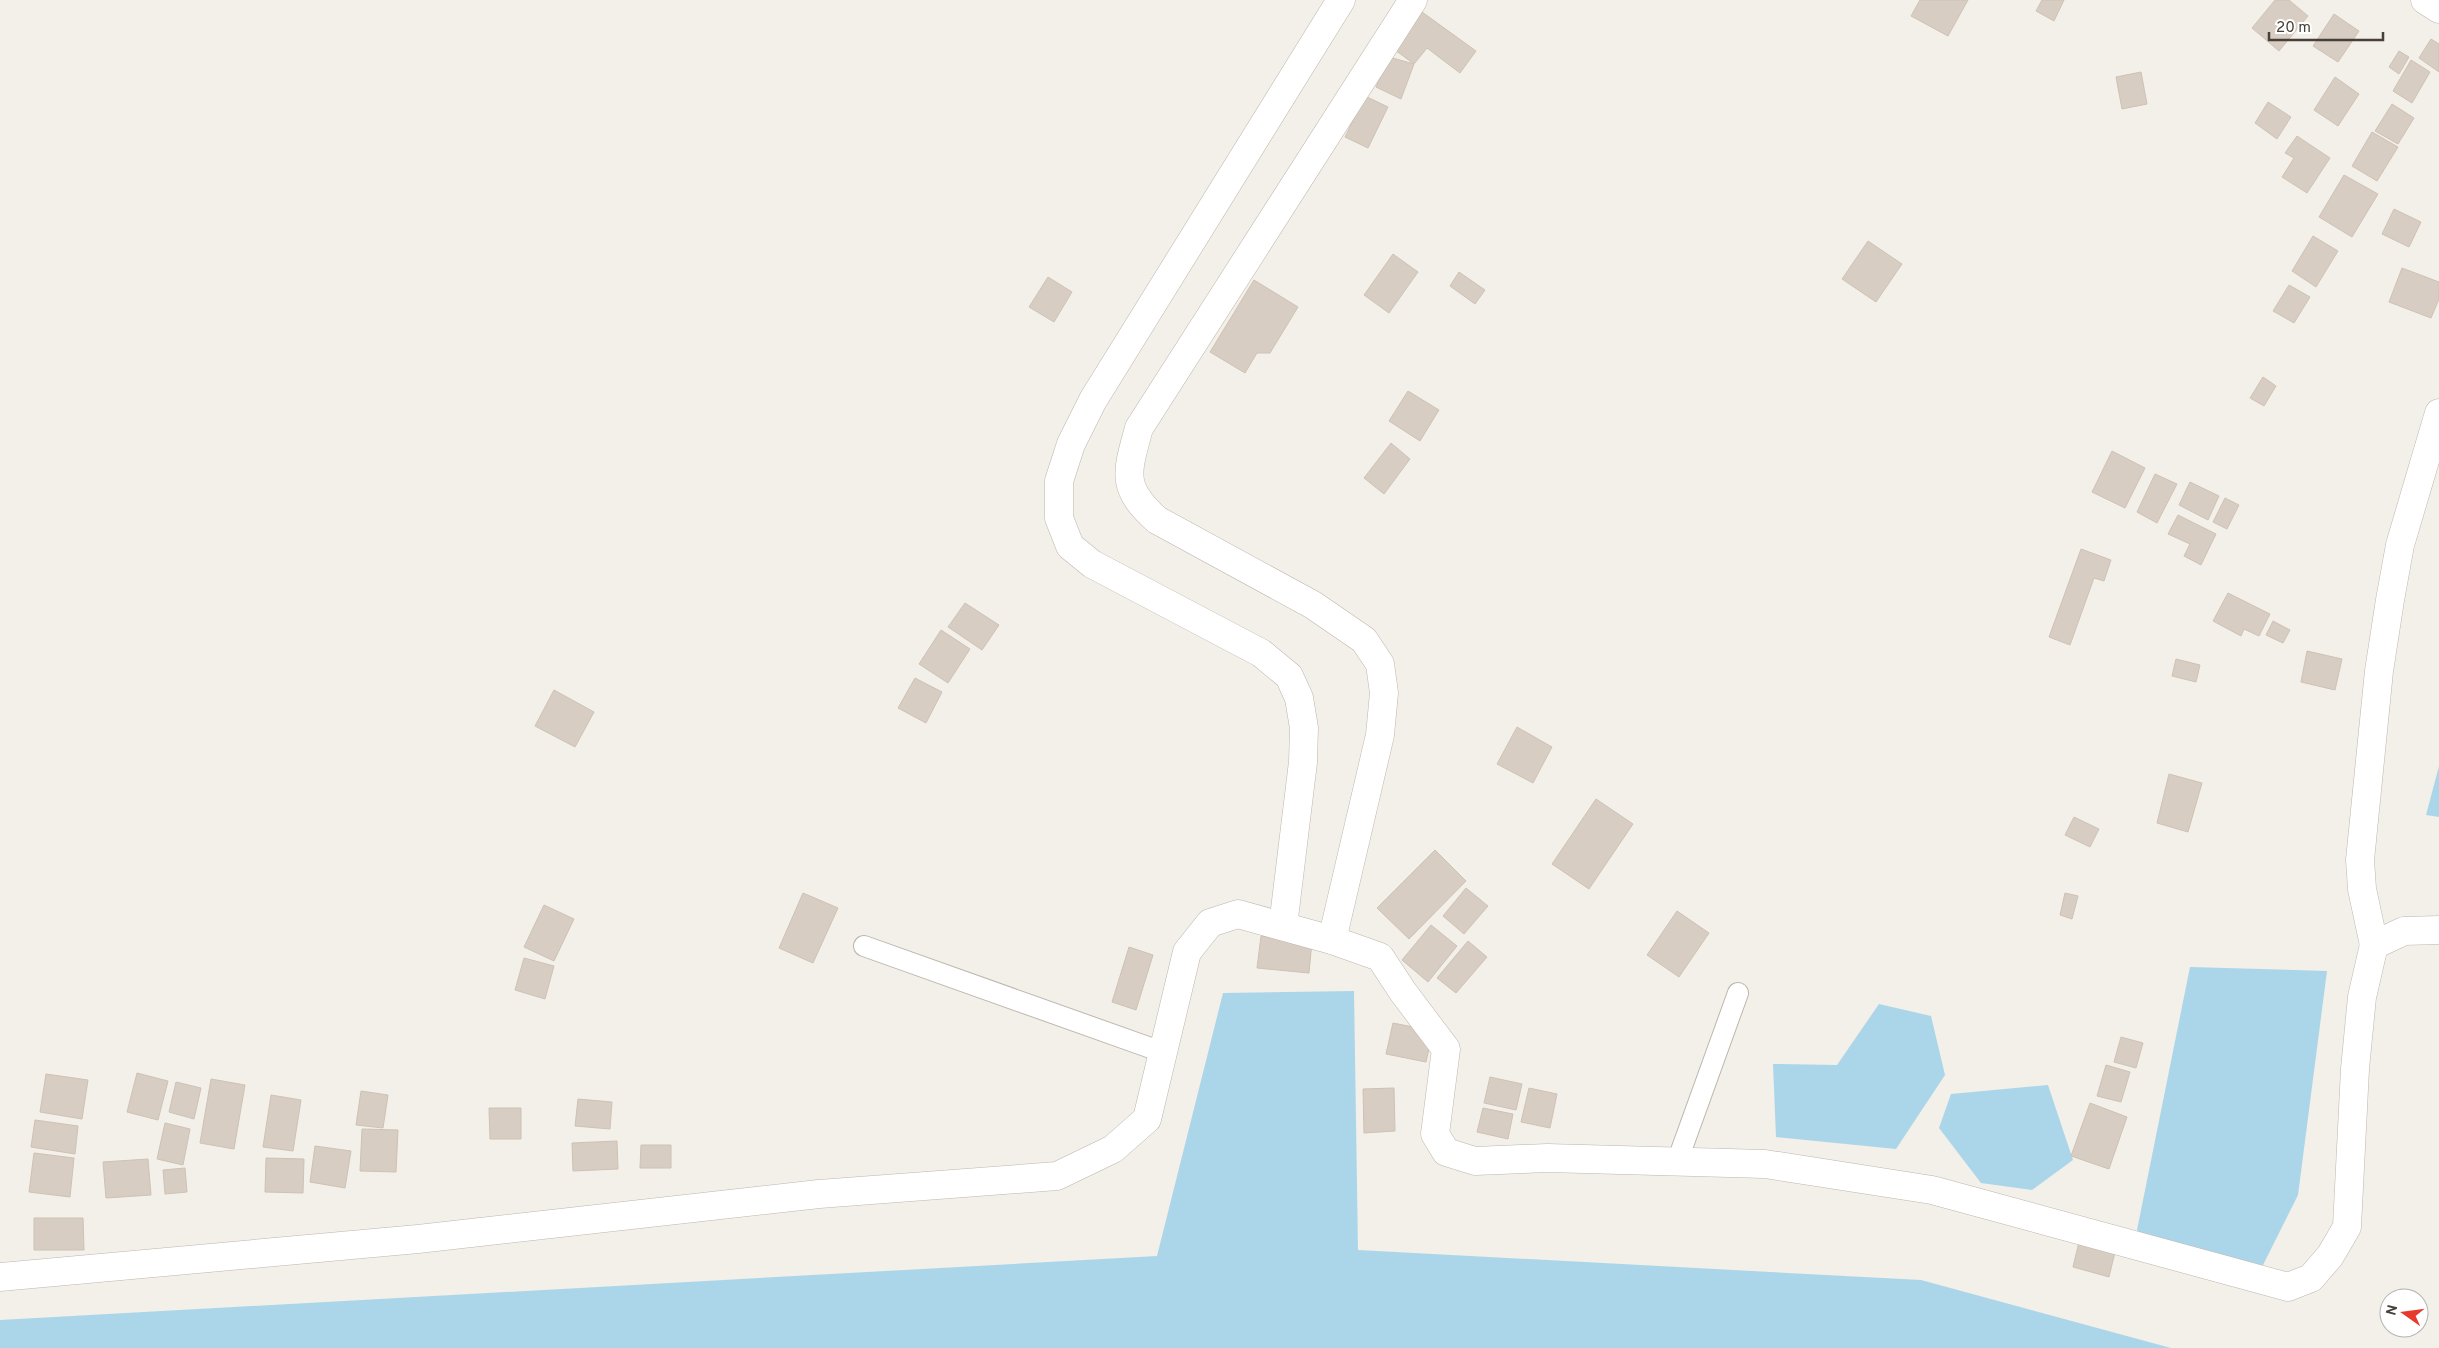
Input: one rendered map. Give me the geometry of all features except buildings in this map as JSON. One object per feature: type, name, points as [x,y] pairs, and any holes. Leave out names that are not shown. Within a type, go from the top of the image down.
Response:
[{"type":"street","points":[[1283,926],[1303,762],[1304,728],[1299,698],[1288,676],[1261,653],[1092,564],[1070,546],[1059,518],[1059,481],[1070,444],[1092,400],[1341,0]]},
{"type":"street","points":[[1332,940],[1380,736],[1384,693],[1380,664],[1364,640],[1313,605],[1157,520],[1140,505],[1130,488],[1129,463],[1139,428],[1413,0]]},
{"type":"street","points":[[2425,0],[2439,9]]},
{"type":"street","points":[[0,1277],[418,1239],[819,1194],[1058,1176],[1113,1149],[1147,1119],[1187,952],[1210,923],[1238,914],[1332,940],[1380,956],[1402,992],[1446,1049],[1435,1134],[1446,1152],[1474,1161],[1547,1158],[1765,1164],[1932,1190],[2288,1287],[2311,1278],[2330,1256],[2347,1227],[2355,1069],[2362,997],[2374,945],[2362,889],[2360,860],[2379,671],[2400,545],[2439,413]]},
{"type":"street","points":[[2374,945],[2404,931],[2439,930]]},
{"type":"lane","points":[[864,946],[1162,1052]]},
{"type":"lane","points":[[1677,1162],[1738,993]]},
{"type":"water","points":[[2439,766],[2439,817],[2426,815]]},
{"type":"water","points":[[2190,967],[2327,971],[2298,1195],[2259,1273],[2170,1268],[2137,1230]]},
{"type":"water","points":[[1354,991],[1358,1250],[1921,1280],[2171,1348],[0,1348],[0,1320],[1157,1256],[1223,993]]},
{"type":"water","points":[[1879,1004],[1931,1016],[1945,1075],[1896,1149],[1776,1137],[1773,1064],[1837,1065]]},
{"type":"water","points":[[2048,1085],[2073,1160],[2032,1190],[1981,1183],[1939,1128],[1951,1094]]}]
